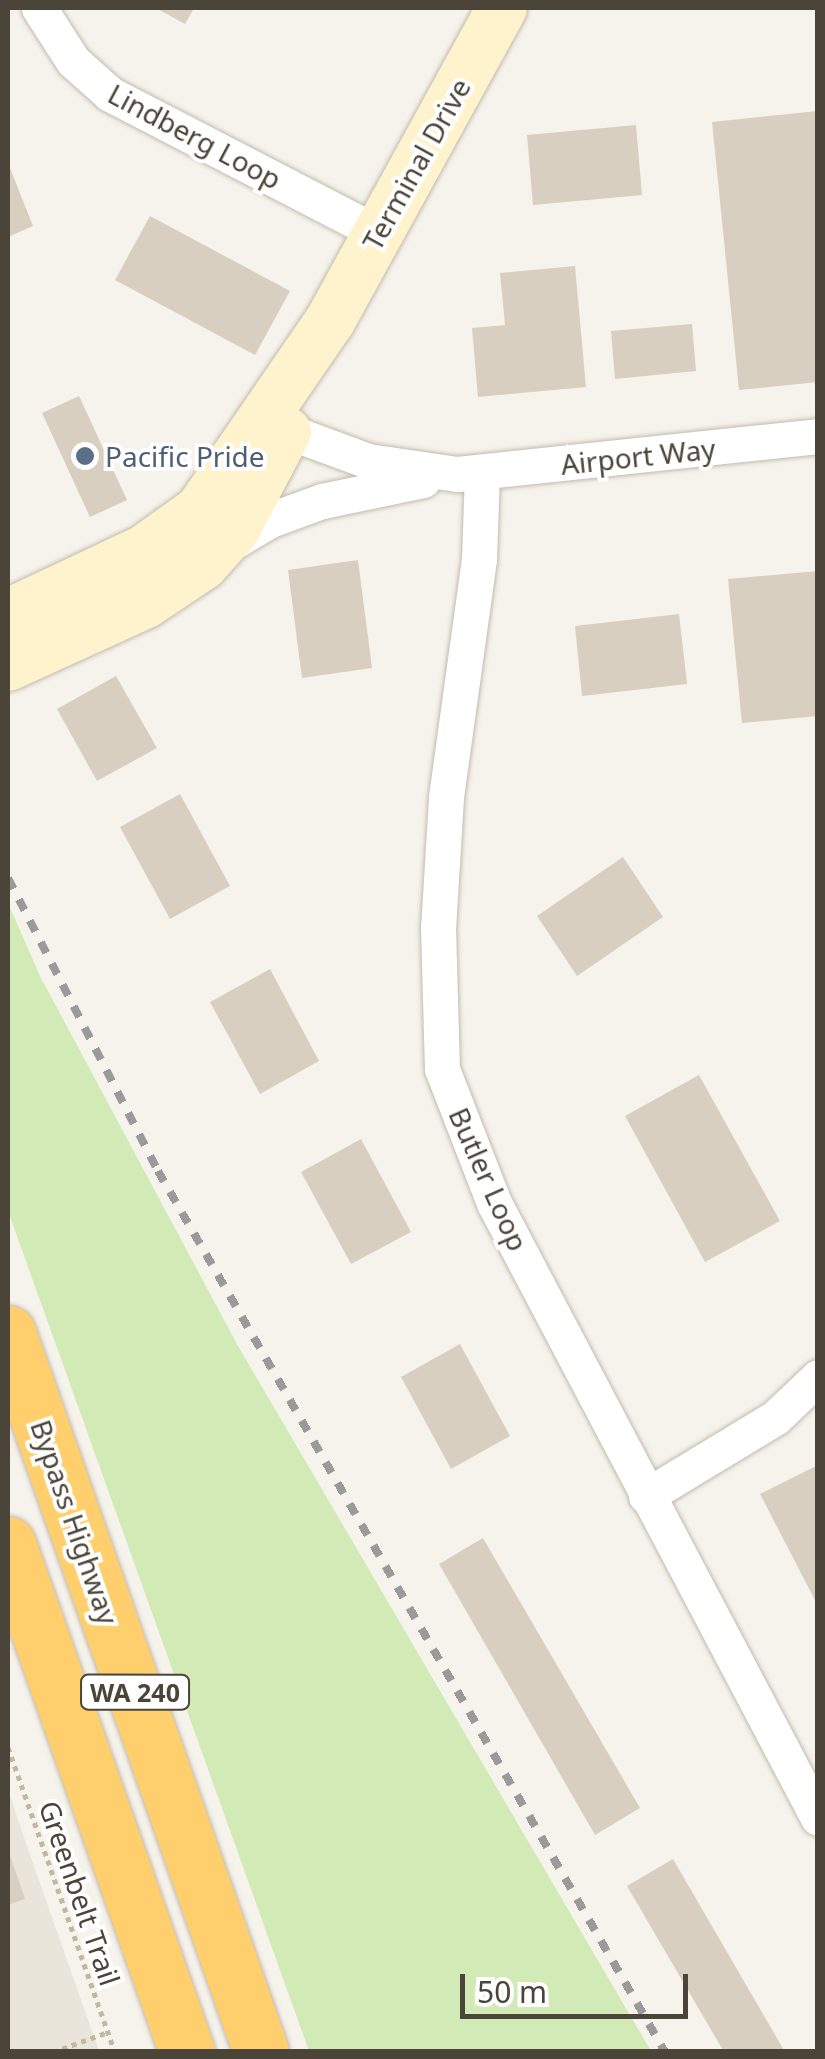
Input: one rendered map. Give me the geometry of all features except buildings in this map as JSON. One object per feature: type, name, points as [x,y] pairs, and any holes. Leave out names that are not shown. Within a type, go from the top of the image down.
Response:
[{"type":"highway","name":"Bypass Highway","points":[[8,1333],[262,2052]]},
{"type":"highway","name":"WA 240","points":[[8,1544],[187,2052]]},
{"type":"street","name":"Lindberg Loop","points":[[39,8],[73,61],[110,94],[378,233]]},
{"type":"street","name":"Terminal Drive","points":[[272,426],[502,8]]},
{"type":"street","name":"Airport Way","points":[[215,555],[235,529],[272,426],[368,461],[470,473]]},
{"type":"street","points":[[8,614],[144,550],[185,525],[272,426]]},
{"type":"street","name":"Airport Way","points":[[8,666],[146,602],[258,526],[295,510],[470,473],[818,436]]},
{"type":"street","name":"Butler Loop","points":[[470,473],[482,536],[443,835],[438,927],[442,1069],[494,1202],[818,1818]]},
{"type":"street","points":[[646,1496],[775,1418],[818,1377]]},
{"type":"path","name":"Greenbelt Trail","points":[[8,1748],[114,2052]]},
{"type":"path","points":[[52,2052],[108,2032]]},
{"type":"shaded area","points":[[8,1790],[28,1849],[99,2051],[8,2051]]},
{"type":"green space","points":[[8,903],[40,976],[238,1346],[651,2051],[309,2051],[8,1211]]},
{"type":"railway","points":[[8,878],[158,1171],[665,2052]]},
{"type":"place","name":"Pacific Pride","points":[[85,456]]}]
